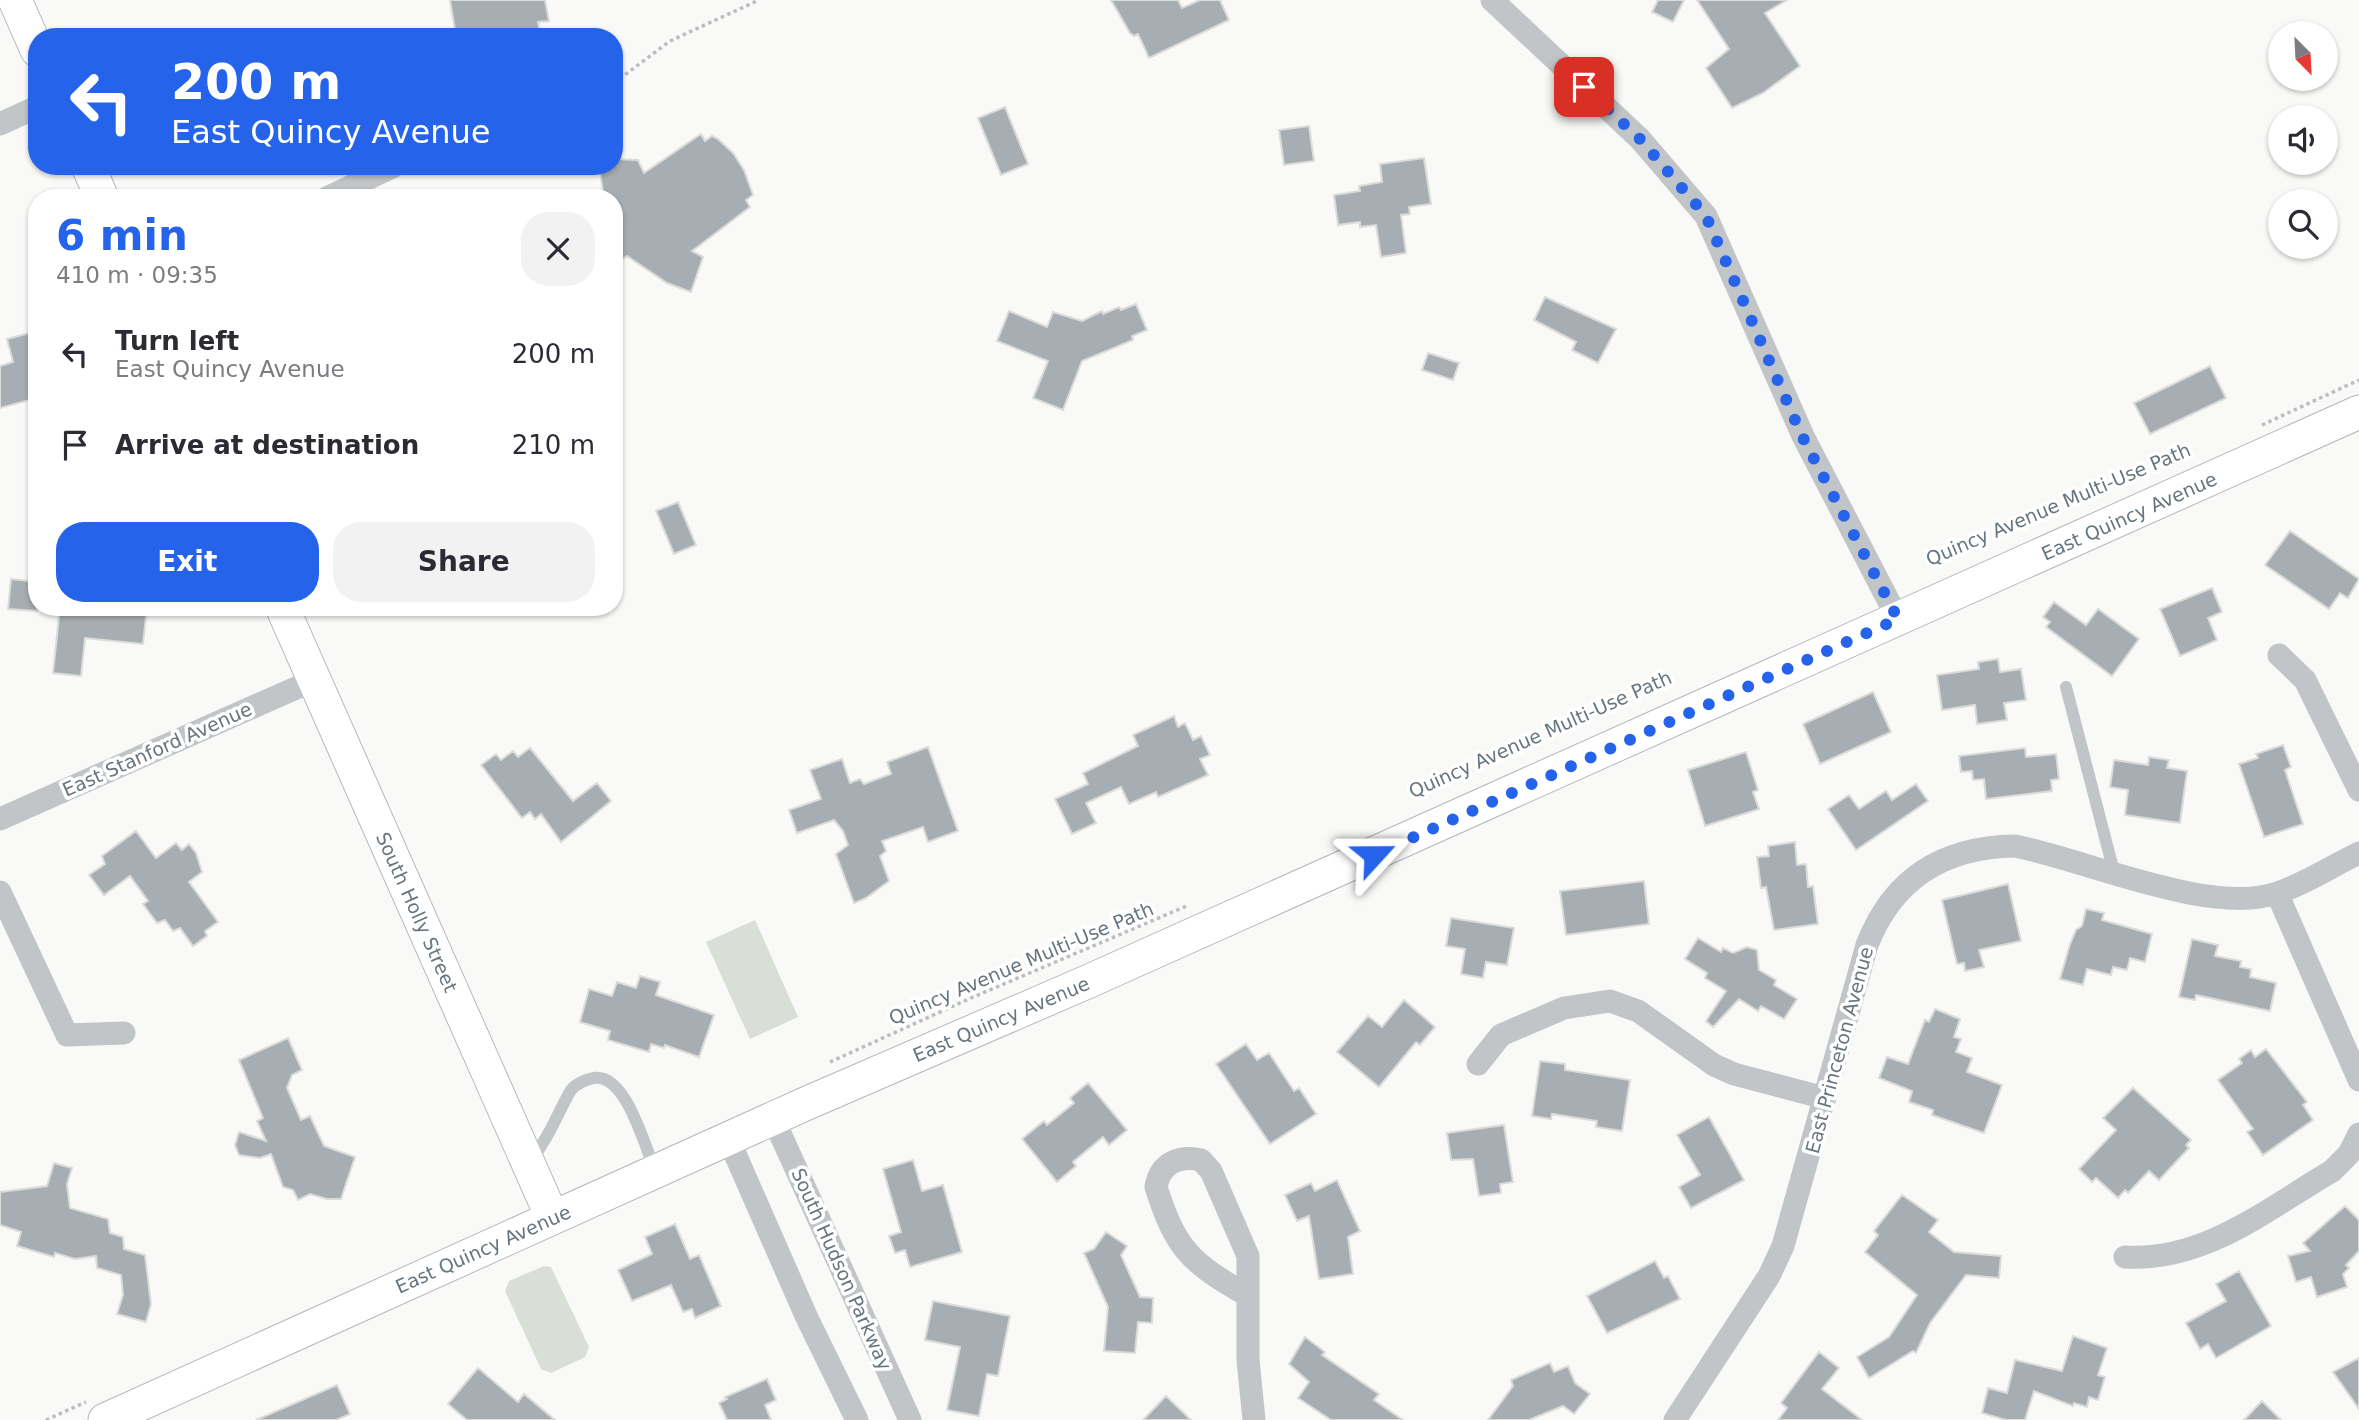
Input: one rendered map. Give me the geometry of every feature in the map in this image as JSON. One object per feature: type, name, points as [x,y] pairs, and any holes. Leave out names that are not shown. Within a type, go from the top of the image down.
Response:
[{"type":"street","points":[[15,0],[28,30]]},
{"type":"street","points":[[1492,0],[1640,139],[1706,216],[1802,436],[1898,619]]},
{"type":"street","points":[[0,124],[28,111]]},
{"type":"street","points":[[346,189],[375,175]]},
{"type":"street","name":"East Quincy Avenue","points":[[105,1420],[552,1217],[1110,972],[2359,412]]},
{"type":"street","name":"South Holly Street","points":[[286,616],[552,1217]]},
{"type":"street","points":[[2278,655],[2305,680],[2359,790]]},
{"type":"street","name":"East Stanford Avenue","points":[[0,819],[314,680]]},
{"type":"street","name":"East Princeton Avenue","points":[[1675,1420],[1769,1276],[1794,1214],[1874,926],[1902,888],[1914,877],[1957,852],[1988,846],[2015,846],[2208,898],[2246,900],[2277,893],[2359,853]]},
{"type":"street","points":[[0,892],[67,1035],[124,1034]]},
{"type":"street","points":[[2277,893],[2359,1080]]},
{"type":"street","points":[[1478,1064],[1501,1035],[1564,1008],[1610,1001],[1638,1011],[1693,1053],[1714,1065],[1734,1074],[1825,1098]]},
{"type":"street","name":"South Hudson Parkway","points":[[774,1118],[910,1420]]},
{"type":"street","points":[[2125,1256],[2145,1258],[2207,1245],[2332,1171],[2349,1154],[2359,1135]]},
{"type":"street","points":[[728,1139],[807,1318],[857,1420]]},
{"type":"street","points":[[1247,1295],[1205,1271],[1189,1257],[1180,1241],[1156,1187],[1164,1168],[1176,1160],[1201,1160],[1211,1171],[1248,1256],[1250,1277],[1247,1295],[1254,1420]]},
{"type":"lane","points":[[2066,687],[2114,872]]},
{"type":"lane","points":[[528,1164],[547,1141],[573,1088],[587,1079],[600,1077],[616,1085],[626,1098],[656,1171]]},
{"type":"path","points":[[623,76],[670,41],[759,0]]},
{"type":"path","points":[[2261,425],[2359,380]]},
{"type":"path","name":"Quincy Avenue Multi-Use Path","points":[[818,1068],[971,998],[1191,904]]},
{"type":"shaded area","points":[[755,920],[798,1017],[750,1039],[706,942]]},
{"type":"shaded area","points":[[544,1266],[551,1267],[589,1347],[585,1357],[551,1373],[541,1369],[505,1291],[509,1281]]},
{"type":"building","points":[[450,0],[545,0],[549,21],[538,22],[539,28],[455,28]]},
{"type":"building","points":[[1111,0],[1178,0],[1182,8],[1200,0],[1220,0],[1229,20],[1149,58],[1138,34],[1134,36],[1130,33]]},
{"type":"building","points":[[1658,0],[1684,0],[1673,22],[1652,12]]},
{"type":"building","points":[[1697,0],[1787,0],[1765,13],[1800,66],[1763,93],[1732,108],[1706,68],[1729,49]]},
{"type":"building","points":[[1005,107],[1028,164],[1001,175],[978,118]]},
{"type":"building","points":[[1309,126],[1314,161],[1284,165],[1279,130]]},
{"type":"building","points":[[701,134],[705,141],[712,136],[718,139],[733,153],[744,170],[753,195],[746,200],[750,207],[692,251],[703,257],[691,292],[667,283],[627,256],[623,259],[623,189],[603,189],[600,175],[623,175],[623,159],[638,160],[644,173]]},
{"type":"building","points":[[1424,158],[1431,204],[1409,207],[1410,214],[1401,215],[1406,253],[1381,257],[1376,225],[1360,227],[1360,222],[1338,225],[1334,195],[1360,191],[1359,186],[1382,182],[1380,164]]},
{"type":"building","points":[[1545,297],[1616,329],[1598,363],[1572,350],[1576,342],[1534,320]]},
{"type":"building","points":[[1136,304],[1147,330],[1132,336],[1133,340],[1082,361],[1063,410],[1033,398],[1048,361],[997,341],[1009,311],[1047,327],[1053,312],[1082,321],[1102,311],[1103,314]]},
{"type":"building","points":[[28,333],[28,400],[0,408],[0,366],[13,362],[7,339]]},
{"type":"building","points":[[1428,353],[1459,363],[1453,380],[1422,370]]},
{"type":"building","points":[[2210,366],[2226,398],[2150,434],[2134,403]]},
{"type":"building","points":[[678,502],[696,545],[674,554],[656,511]]},
{"type":"building","points":[[2290,531],[2359,579],[2348,598],[2340,593],[2329,609],[2265,565]]},
{"type":"building","points":[[11,579],[28,581],[28,610],[8,609]]},
{"type":"building","points":[[2212,588],[2222,612],[2208,618],[2217,640],[2180,656],[2160,609]]},
{"type":"building","points":[[2054,602],[2086,625],[2098,609],[2139,639],[2112,676],[2046,627],[2050,622],[2043,617]]},
{"type":"building","points":[[59,616],[146,616],[143,644],[85,638],[81,676],[53,673]]},
{"type":"building","points":[[1998,659],[2000,672],[2021,669],[2026,700],[2004,703],[2007,720],[1977,724],[1975,705],[1942,710],[1937,675],[1979,669],[1978,662]]},
{"type":"building","points":[[1873,692],[1891,732],[1820,764],[1803,724]]},
{"type":"building","points":[[1174,716],[1178,727],[1185,723],[1193,740],[1201,736],[1210,755],[1200,759],[1208,775],[1158,797],[1156,792],[1129,804],[1121,787],[1086,803],[1096,823],[1072,834],[1055,799],[1088,784],[1083,773],[1138,746],[1133,735]]},
{"type":"building","points":[[2283,745],[2291,767],[2285,770],[2303,824],[2264,837],[2239,764],[2258,758],[2256,754]]},
{"type":"building","points":[[928,747],[958,831],[928,842],[923,827],[882,841],[886,851],[880,856],[889,881],[866,898],[854,903],[836,854],[848,845],[843,831],[834,820],[797,833],[789,810],[821,799],[810,770],[842,759],[850,783],[860,779],[864,784],[891,774],[887,762]]},
{"type":"building","points":[[530,748],[573,801],[597,783],[611,801],[561,842],[541,814],[535,819],[530,812],[522,818],[481,765],[496,754],[501,760],[513,751],[518,757]]},
{"type":"building","points":[[2025,748],[2026,757],[2056,754],[2059,779],[2051,780],[2052,791],[1986,799],[1984,779],[1973,780],[1972,771],[1961,772],[1959,756]]},
{"type":"building","points":[[1746,752],[1758,790],[1753,792],[1759,809],[1705,826],[1688,770]]},
{"type":"building","points":[[2149,757],[2169,760],[2167,768],[2187,771],[2180,823],[2125,815],[2128,790],[2110,787],[2114,760],[2148,765]]},
{"type":"building","points":[[1916,784],[1928,801],[1856,850],[1828,809],[1849,795],[1859,809],[1886,791],[1892,800]]},
{"type":"building","points":[[136,831],[156,858],[176,843],[182,850],[189,844],[196,853],[202,872],[189,882],[218,922],[205,931],[207,936],[193,946],[180,928],[173,931],[165,920],[157,923],[143,904],[148,901],[130,876],[104,895],[89,875],[105,864],[102,856]]},
{"type":"building","points":[[1795,842],[1797,865],[1806,864],[1808,887],[1813,886],[1818,924],[1774,930],[1766,887],[1761,888],[1757,857],[1769,856],[1768,846]]},
{"type":"building","points":[[1644,881],[1649,924],[1566,935],[1560,891]]},
{"type":"building","points":[[2008,884],[2021,941],[1979,950],[1984,967],[1965,971],[1964,963],[1957,964],[1942,900]]},
{"type":"building","points":[[2086,909],[2104,913],[2102,920],[2152,934],[2145,962],[2130,958],[2127,970],[2113,967],[2111,975],[2087,969],[2083,985],[2060,979],[2070,944],[2076,930],[2082,926]]},
{"type":"building","points":[[1451,918],[1514,928],[1507,965],[1486,962],[1483,978],[1461,974],[1465,949],[1446,946]]},
{"type":"building","points":[[1698,938],[1721,952],[1723,948],[1733,953],[1747,947],[1757,950],[1759,970],[1776,980],[1774,985],[1797,999],[1784,1019],[1761,1006],[1758,1011],[1739,999],[1713,1027],[1706,1021],[1726,991],[1705,978],[1707,973],[1685,959]]},
{"type":"building","points":[[2192,939],[2218,945],[2215,956],[2241,961],[2240,967],[2251,969],[2250,977],[2276,983],[2270,1011],[2196,995],[2195,1000],[2179,997]]},
{"type":"building","points":[[640,976],[660,982],[656,995],[714,1015],[699,1057],[665,1045],[664,1048],[651,1044],[649,1052],[608,1040],[610,1031],[580,1022],[589,989],[612,996],[617,982],[636,988]]},
{"type":"building","points":[[1404,1000],[1435,1027],[1420,1045],[1416,1042],[1379,1087],[1337,1052],[1368,1016],[1382,1027]]},
{"type":"building","points":[[1935,1009],[1960,1019],[1954,1037],[1961,1039],[1956,1052],[1972,1058],[1967,1072],[2002,1085],[1984,1133],[1932,1115],[1933,1110],[1909,1102],[1912,1091],[1879,1078],[1887,1057],[1908,1064],[1925,1020],[1929,1022]]},
{"type":"building","points":[[288,1038],[302,1070],[292,1075],[287,1088],[301,1120],[310,1116],[324,1146],[355,1157],[341,1199],[327,1199],[310,1194],[298,1200],[293,1190],[283,1187],[271,1154],[260,1158],[239,1155],[235,1145],[239,1132],[266,1141],[257,1121],[263,1118],[239,1060]]},
{"type":"building","points":[[1246,1044],[1257,1060],[1269,1053],[1294,1091],[1299,1088],[1316,1114],[1270,1144],[1216,1064]]},
{"type":"building","points":[[2266,1049],[2307,1102],[2303,1105],[2313,1120],[2263,1155],[2247,1132],[2253,1129],[2218,1080],[2242,1063],[2239,1059],[2251,1050],[2255,1057]]},
{"type":"building","points":[[1540,1061],[1565,1064],[1565,1070],[1630,1080],[1622,1131],[1596,1127],[1597,1121],[1552,1114],[1551,1119],[1532,1116]]},
{"type":"building","points":[[1088,1083],[1127,1130],[1109,1145],[1103,1137],[1073,1162],[1076,1166],[1057,1182],[1022,1139],[1044,1121],[1047,1125],[1074,1103],[1070,1098]]},
{"type":"building","points":[[2133,1088],[2191,1140],[2186,1145],[2189,1148],[2159,1180],[2149,1171],[2128,1193],[2125,1190],[2118,1198],[2096,1178],[2092,1182],[2079,1169],[2116,1130],[2103,1118]]},
{"type":"building","points":[[1709,1117],[1744,1180],[1691,1208],[1679,1187],[1700,1175],[1677,1135]]},
{"type":"building","points":[[1504,1125],[1513,1182],[1500,1184],[1501,1193],[1479,1196],[1473,1159],[1451,1160],[1447,1133]]},
{"type":"building","points":[[913,1160],[922,1191],[943,1185],[962,1252],[910,1267],[905,1250],[895,1253],[889,1236],[901,1232],[883,1169]]},
{"type":"building","points":[[54,1163],[72,1168],[67,1184],[70,1208],[108,1219],[110,1233],[123,1237],[124,1249],[145,1255],[151,1304],[146,1322],[117,1314],[123,1295],[121,1275],[97,1268],[96,1256],[75,1259],[55,1253],[54,1257],[17,1246],[21,1232],[0,1225],[0,1192],[47,1186]]},
{"type":"building","points":[[1337,1180],[1360,1231],[1348,1237],[1353,1274],[1319,1279],[1309,1216],[1297,1221],[1285,1195],[1311,1183],[1315,1191]]},
{"type":"building","points":[[1902,1195],[1938,1220],[1929,1232],[1954,1252],[2001,1256],[1999,1278],[1966,1275],[1930,1323],[1916,1353],[1913,1351],[1869,1378],[1857,1357],[1889,1337],[1917,1295],[1865,1252],[1878,1235],[1874,1231]]},
{"type":"building","points":[[2345,1206],[2359,1220],[2359,1251],[2346,1265],[2349,1268],[2343,1274],[2347,1287],[2317,1297],[2311,1277],[2296,1282],[2288,1256],[2310,1251],[2303,1243]]},
{"type":"building","points":[[675,1224],[690,1259],[699,1255],[721,1306],[695,1318],[692,1309],[683,1312],[671,1285],[632,1301],[618,1270],[652,1254],[645,1237]]},
{"type":"building","points":[[1106,1232],[1127,1246],[1121,1255],[1140,1297],[1153,1298],[1152,1323],[1138,1322],[1135,1353],[1104,1351],[1108,1307],[1084,1253],[1094,1249]]},
{"type":"building","points":[[1655,1261],[1664,1278],[1668,1276],[1680,1299],[1607,1333],[1587,1296]]},
{"type":"building","points":[[2239,1271],[2271,1326],[2216,1358],[2208,1344],[2200,1349],[2186,1323],[2226,1301],[2216,1284]]},
{"type":"building","points":[[933,1301],[1010,1316],[998,1376],[987,1374],[979,1416],[947,1410],[960,1347],[925,1340]]},
{"type":"building","points":[[2073,1336],[2107,1348],[2098,1375],[2105,1377],[2098,1400],[2089,1397],[2087,1407],[2074,1403],[2073,1406],[2034,1391],[2025,1420],[2006,1420],[1982,1413],[1988,1388],[2007,1393],[2015,1360],[2062,1371]]},
{"type":"building","points":[[1305,1337],[1325,1352],[1322,1355],[1379,1394],[1374,1400],[1403,1420],[1331,1420],[1298,1398],[1309,1382],[1289,1364]]},
{"type":"building","points":[[1819,1352],[1839,1368],[1822,1389],[1862,1420],[1778,1420],[1787,1408],[1781,1403]]},
{"type":"building","points":[[2359,1358],[2359,1409],[2333,1372]]},
{"type":"building","points":[[1550,1363],[1554,1372],[1568,1366],[1575,1383],[1590,1394],[1574,1414],[1563,1406],[1529,1420],[1488,1420],[1513,1386],[1511,1380]]},
{"type":"building","points":[[478,1368],[518,1402],[524,1394],[555,1420],[467,1420],[448,1404]]},
{"type":"building","points":[[767,1379],[776,1400],[765,1405],[771,1420],[727,1420],[719,1403],[727,1399],[725,1397]]},
{"type":"building","points":[[337,1385],[350,1414],[336,1420],[256,1420]]},
{"type":"building","points":[[1166,1396],[1191,1420],[1143,1420]]},
{"type":"building","points":[[2262,1401],[2281,1420],[2244,1420]]},
{"type":"route","points":[[1374,855],[1898,619],[1802,436],[1706,216],[1640,139],[1584,87]]}]
